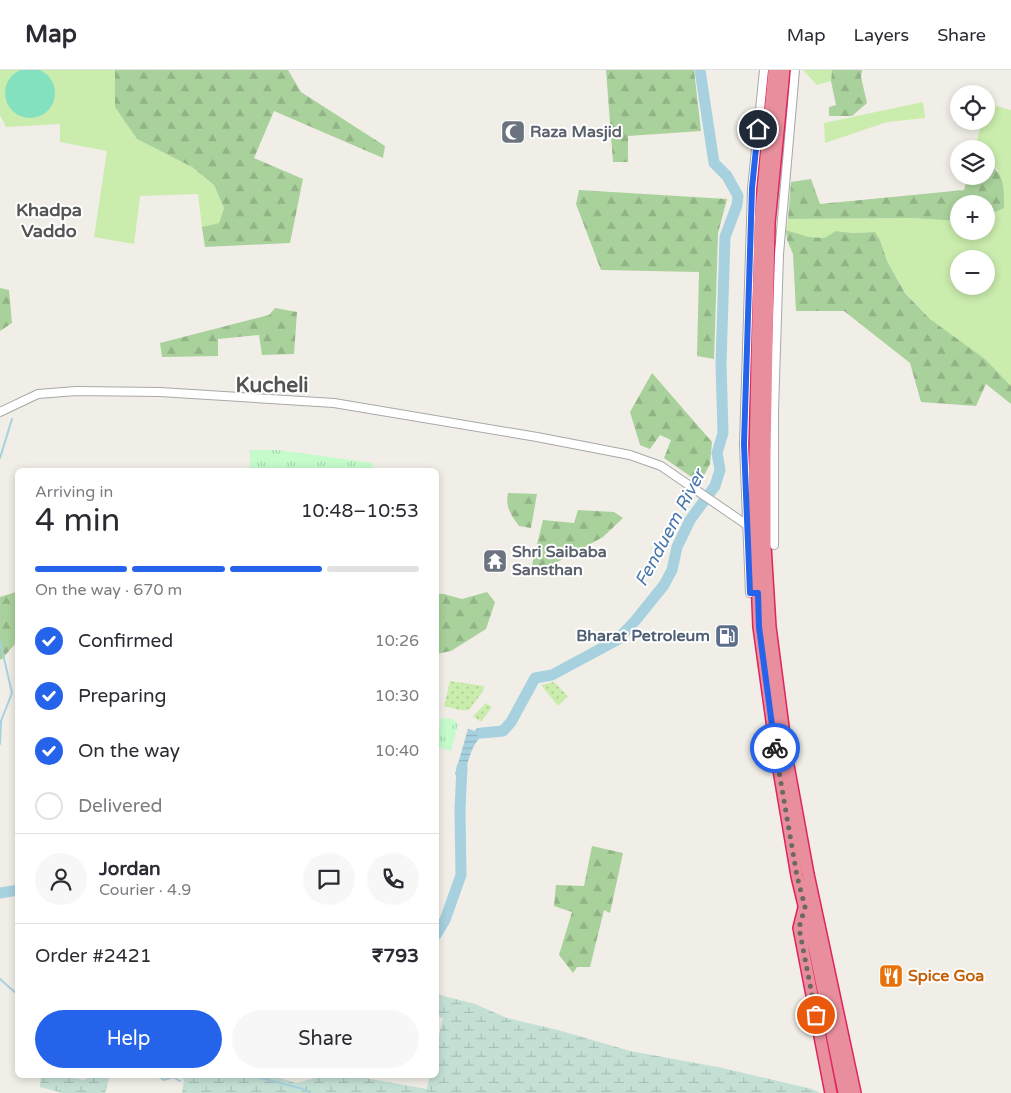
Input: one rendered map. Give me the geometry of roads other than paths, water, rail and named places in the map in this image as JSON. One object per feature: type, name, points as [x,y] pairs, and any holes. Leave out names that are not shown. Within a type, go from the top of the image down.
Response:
[{"type":"highway","points":[[774,70],[760,222],[754,593],[778,764],[797,876],[809,903],[855,1093]]},
{"type":"highway","points":[[784,70],[769,223],[765,457],[770,545],[770,627],[809,903],[844,1093]]},
{"type":"highway","points":[[809,903],[799,928],[831,1093]]},
{"type":"highway","points":[[809,903],[826,924],[862,1093]]},
{"type":"street","points":[[754,593],[747,525],[744,444],[752,188],[764,70]]},
{"type":"street","points":[[770,545],[779,254],[795,70]]},
{"type":"street","points":[[0,412],[38,394],[76,391],[160,392],[334,403],[529,435],[630,455],[661,466],[747,525]]},
{"type":"water","points":[[477,728],[502,733],[484,736],[478,740],[472,750],[463,781],[461,782],[455,774],[468,729],[475,731]]},
{"type":"waterway","name":"Fenduem River","points":[[482,733],[503,731],[511,722],[535,678],[552,675],[617,640],[635,621],[664,585],[672,570],[677,547],[690,520],[715,486],[720,470],[717,453],[723,433],[721,364],[725,237],[737,205],[738,196],[727,176],[714,163],[700,70]]},
{"type":"waterway","points":[[0,458],[12,419]]},
{"type":"waterway","points":[[0,641],[12,693],[1,721],[0,744]]},
{"type":"waterway","name":"Fenduem River","points":[[439,930],[445,920],[461,875],[460,810],[462,767]]},
{"type":"waterway","name":"Fenduem River","points":[[0,893],[15,890]]},
{"type":"waterway","points":[[0,979],[15,992]]},
{"type":"waterway","points":[[161,1078],[164,1080],[170,1078]]},
{"type":"waterway","points":[[175,1078],[180,1081]]},
{"type":"waterway","points":[[261,1078],[303,1089],[310,1093]]},
{"type":"place","name":"Raza Masjid","points":[[513,132]]},
{"type":"place","name":"Shri Saibaba Sansthan","points":[[495,561]]},
{"type":"place","name":"Bharat Petroleum","points":[[727,636]]},
{"type":"place","name":"Spice Goa","points":[[891,976]]},
{"type":"district","name":"Khadpa Vaddo","points":[[49,220]]},
{"type":"district","name":"Kucheli","points":[[272,385]]}]
